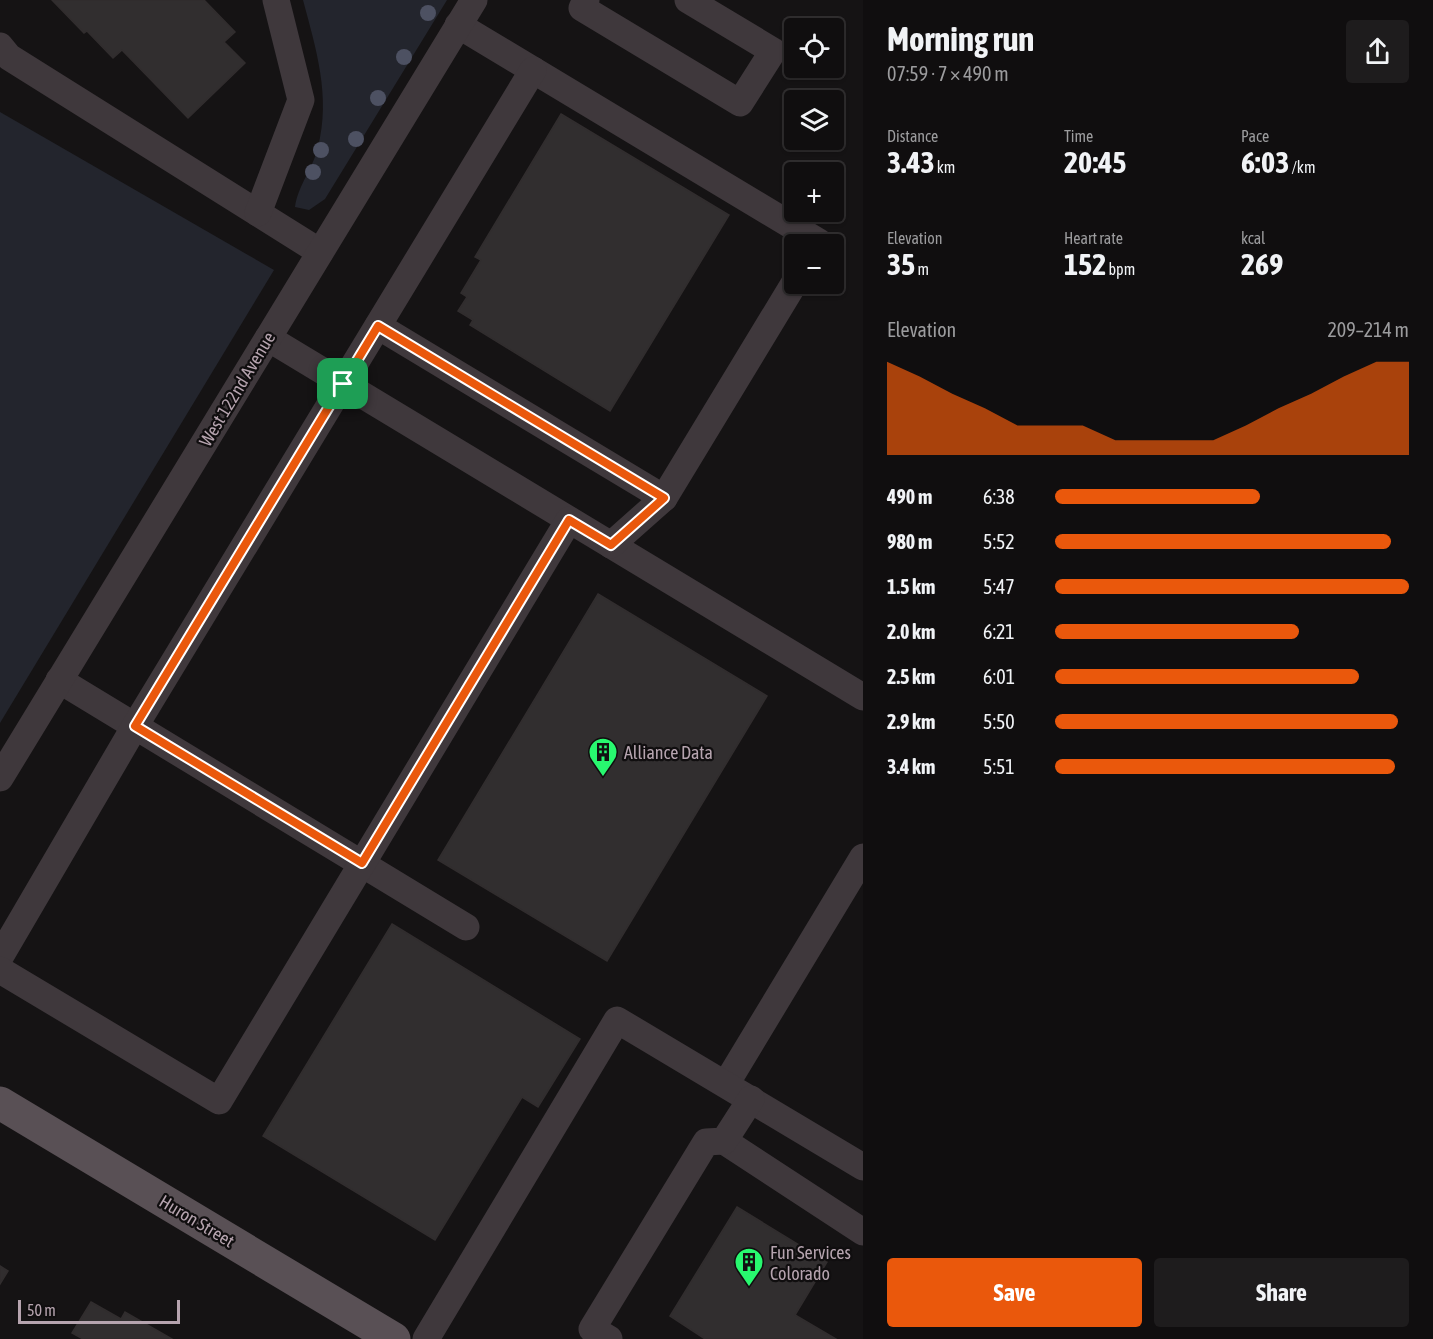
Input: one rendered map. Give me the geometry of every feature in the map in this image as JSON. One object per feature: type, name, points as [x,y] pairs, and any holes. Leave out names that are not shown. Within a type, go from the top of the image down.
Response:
[{"type":"main road","name":"Huron Street","points":[[0,1102],[394,1339]]},
{"type":"street","points":[[258,213],[301,100],[276,0]]},
{"type":"street","name":"West 122nd Avenue","points":[[0,778],[474,0]]},
{"type":"street","points":[[586,0],[582,8],[740,103],[773,51],[688,0]]},
{"type":"street","points":[[458,26],[806,234]]},
{"type":"street","points":[[0,46],[9,57],[320,252]]},
{"type":"street","points":[[0,957],[135,726],[533,70]]},
{"type":"street","points":[[611,545],[664,498],[788,294]]},
{"type":"street","points":[[378,326],[664,498]]},
{"type":"street","points":[[268,338],[863,697]]},
{"type":"street","points":[[0,970],[219,1101],[569,520]]},
{"type":"street","points":[[60,680],[466,927]]},
{"type":"street","points":[[726,1084],[863,857]]},
{"type":"street","points":[[426,1339],[617,1020],[863,1167]]},
{"type":"street","points":[[724,1141],[751,1099]]},
{"type":"street","points":[[609,1339],[592,1329],[706,1142],[724,1141],[863,1232]]},
{"type":"shaded area","points":[[303,0],[447,0],[325,199],[309,210],[295,207],[299,191],[318,147],[323,109],[320,73]]},
{"type":"shaded area","points":[[0,112],[274,270],[0,723]]},
{"type":"building","points":[[52,0],[204,0],[235,32],[224,42],[245,63],[188,118],[122,50],[113,58],[87,31],[84,33]]},
{"type":"building","points":[[561,114],[729,215],[610,411],[470,325],[473,320],[458,311],[467,297],[461,293],[481,260],[475,257]]},
{"type":"building","name":"Alliance Data","points":[[598,594],[767,696],[607,961],[438,860]]},
{"type":"building","points":[[392,924],[580,1039],[538,1107],[522,1097],[435,1240],[263,1136]]},
{"type":"building","name":"Fun Services Colorado","points":[[737,1207],[827,1262],[795,1315],[836,1339],[705,1339],[670,1316]]},
{"type":"building","points":[[0,1266],[8,1271],[0,1284]]},
{"type":"building","points":[[91,1302],[121,1319],[125,1312],[172,1339],[83,1339],[72,1333]]},
{"type":"place","name":"Alliance Data","points":[[603,778]]},
{"type":"place","name":"Fun Services Colorado","points":[[749,1288]]},
{"type":"route","points":[[378,326],[664,498],[611,545],[569,520],[362,863],[135,726],[343,384],[378,326]]}]
